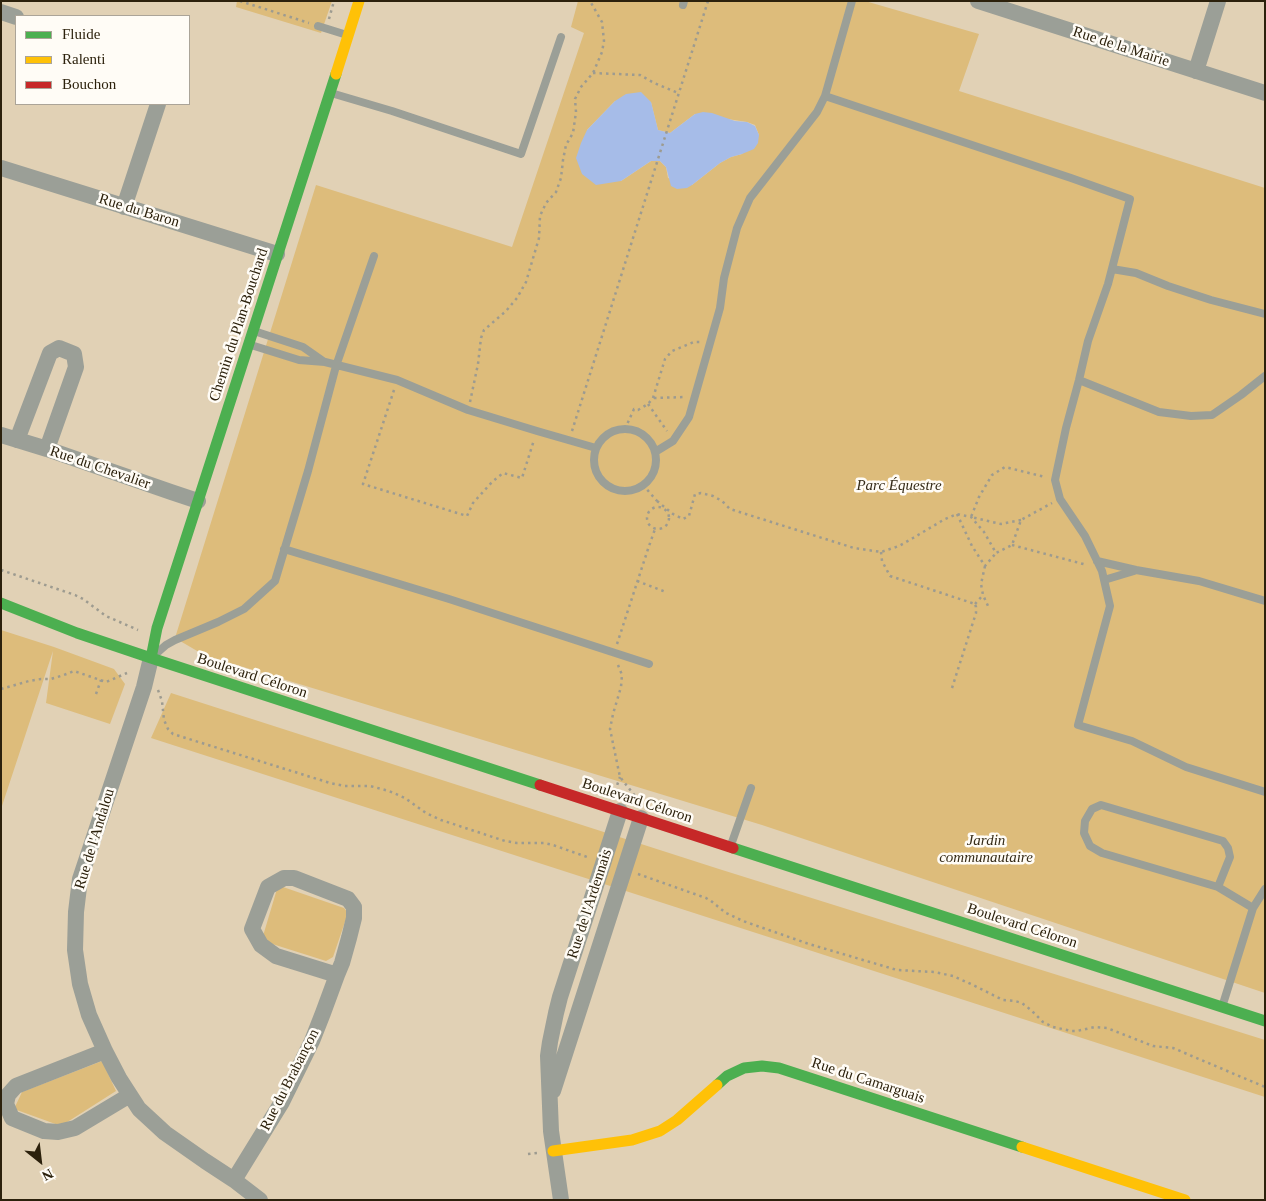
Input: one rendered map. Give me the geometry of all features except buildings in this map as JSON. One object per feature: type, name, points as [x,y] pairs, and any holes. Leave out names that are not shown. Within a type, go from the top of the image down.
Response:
[{"type":"street","name":"Chemin du Plan-Bouchard","points":[[151,658],[158,628],[198,500],[359,1]]},
{"type":"street","name":"Rue de la Mairie","points":[[978,1],[1265,93]]},
{"type":"street","points":[[1196,71],[1218,1]]},
{"type":"street","points":[[1,12],[15,17]]},
{"type":"street","points":[[124,207],[158,105]]},
{"type":"street","name":"Rue du Baron","points":[[1,168],[278,254]]},
{"type":"street","points":[[9,438],[50,353],[59,348],[74,354],[76,367],[47,449]]},
{"type":"street","name":"Rue du Chevalier","points":[[9,438],[198,500]]},
{"type":"street","name":"Boulevard Céloron","points":[[1,603],[78,633],[151,658],[1265,1022]]},
{"type":"street","name":"Rue de l'Andalou","points":[[151,658],[144,687],[80,879],[76,912],[75,950],[80,984],[89,1015],[105,1050],[119,1078],[139,1109],[165,1133],[260,1200]]},
{"type":"street","name":"Rue de l'Ardennais","points":[[561,1200],[553,1150],[548,1056],[560,997],[620,811]]},
{"type":"street","name":"Rue de l'Ardennais","points":[[550,1100],[641,818]]},
{"type":"street","name":"Rue du Brabançon","points":[[234,1180],[282,1102],[312,1041],[337,975],[354,918],[354,907],[348,899],[294,878],[284,878],[268,887],[252,929],[260,945],[276,956],[337,975]]},
{"type":"street","points":[[560,997],[581,1004]]},
{"type":"street","points":[[105,1050],[16,1086],[8,1095],[6,1104],[12,1118],[44,1131],[58,1132],[75,1128],[130,1095]]},
{"type":"street","name":"Rue du Camarguais","points":[[553,1150],[632,1140],[660,1131],[678,1120],[727,1076],[744,1068],[771,1066],[1185,1200]]},
{"type":"lane","points":[[655,452],[674,441],[689,417],[720,308],[724,278],[736,228],[750,198],[816,112],[825,96],[852,1]]},
{"type":"lane","points":[[318,26],[348,35]]},
{"type":"lane","points":[[329,93],[392,111],[521,154],[561,37]]},
{"type":"lane","points":[[825,96],[1130,199],[1108,284],[1088,341],[1055,480],[1060,498],[1085,536],[1099,564],[1110,606],[1078,725],[1132,741],[1186,767],[1265,792]]},
{"type":"lane","points":[[151,658],[170,642],[244,609],[275,581],[308,471],[336,366],[374,256]]},
{"type":"lane","points":[[1112,269],[1136,273],[1211,300],[1265,314]]},
{"type":"lane","points":[[253,330],[302,346],[324,362]]},
{"type":"lane","points":[[249,344],[299,360],[324,362],[397,380],[468,410],[596,448]]},
{"type":"lane","points":[[1079,380],[1159,412],[1191,416],[1212,415],[1265,376]]},
{"type":"lane","points":[[625,429],[635,431],[651,443],[656,461],[650,479],[634,490],[624,491],[614,489],[598,477],[594,468],[594,458],[596,448],[601,440],[616,430],[625,429]]},
{"type":"lane","points":[[284,549],[449,599],[649,664]]},
{"type":"lane","points":[[1099,564],[1199,581],[1265,601]]},
{"type":"lane","points":[[1104,580],[1136,570]]},
{"type":"lane","points":[[730,847],[751,788]]},
{"type":"lane","points":[[1218,887],[1230,857],[1228,848],[1223,841],[1101,805],[1092,809],[1085,821],[1084,833],[1090,846],[1102,854],[1218,887],[1253,908]]},
{"type":"lane","points":[[1222,1008],[1253,908],[1265,889]]},
{"type":"path","points":[[240,1],[318,26]]},
{"type":"path","points":[[329,24],[334,1]]},
{"type":"path","points":[[468,410],[478,364],[480,338],[484,330],[506,311],[517,298],[526,282],[539,238],[540,216],[546,203],[556,192],[562,178],[566,145],[572,134],[576,112],[575,99],[581,87],[594,73],[602,52],[604,41],[602,22],[590,1]]},
{"type":"path","points":[[569,440],[708,1]]},
{"type":"path","points":[[594,73],[640,75],[654,84],[678,93]]},
{"type":"path","points":[[625,429],[634,409],[638,410],[654,398],[664,358],[672,351],[694,342],[710,343]]},
{"type":"path","points":[[397,380],[363,484],[467,516],[472,503],[503,473],[522,478],[537,432]]},
{"type":"path","points":[[654,398],[695,396]]},
{"type":"path","points":[[648,404],[674,441]]},
{"type":"path","points":[[972,517],[979,497],[992,475],[1005,467],[1055,480]]},
{"type":"path","points":[[643,485],[657,501],[673,514],[683,518],[689,516],[696,494],[701,493],[713,496],[730,509],[854,548],[881,552],[906,542],[957,514],[1000,524],[1021,520],[1060,498]]},
{"type":"path","points":[[657,501],[661,508],[668,513],[669,521],[662,528],[653,528],[648,524],[647,516],[653,508],[661,508]]},
{"type":"path","points":[[957,514],[972,546],[985,566]]},
{"type":"path","points":[[972,517],[984,532],[996,553]]},
{"type":"path","points":[[1012,545],[1021,520]]},
{"type":"path","points":[[988,606],[981,584],[985,566],[996,553],[1012,545],[1065,560],[1099,564]]},
{"type":"path","points":[[881,552],[882,561],[890,576],[975,604]]},
{"type":"path","points":[[1,570],[75,595],[106,616],[138,630]]},
{"type":"path","points":[[637,581],[666,592]]},
{"type":"path","points":[[952,688],[976,613],[975,604],[983,594]]},
{"type":"path","points":[[1,689],[29,681],[51,679],[74,671],[106,682],[127,673]]},
{"type":"path","points":[[96,694],[101,680]]},
{"type":"path","points":[[155,686],[160,695],[166,726],[170,732],[176,735],[330,783],[346,786],[370,786],[390,791],[405,798],[432,816],[505,841],[553,845],[592,858]]},
{"type":"path","points":[[614,794],[620,778],[637,800]]},
{"type":"path","points":[[631,872],[706,898],[726,913],[743,921],[809,944],[897,970],[934,972],[953,976],[1004,1000],[1022,1003],[1043,1022],[1053,1026],[1072,1032],[1095,1027],[1107,1028],[1153,1046],[1173,1048],[1265,1087]]},
{"type":"green space","points":[[237,1],[332,1],[321,33],[236,7]]},
{"type":"green space","name":"Parc Équestre","points":[[578,1],[865,1],[979,34],[959,91],[1265,188],[1265,993],[762,825],[204,655],[175,638],[316,185],[512,247],[584,33],[571,27]],"holes":[[[615,101],[651,102],[658,130],[670,133],[695,114],[747,122],[755,125],[759,135],[742,154],[720,163],[692,185],[668,178],[666,167],[660,161],[651,161],[621,181],[587,130]]]},
{"type":"green space","points":[[1,630],[114,669],[125,684],[110,724],[46,703],[53,651],[1,809]]},
{"type":"green space","points":[[171,693],[719,869],[1265,1040],[1265,1097],[151,738]]},
{"type":"green space","points":[[283,887],[344,908],[348,913],[333,957],[326,961],[266,942],[263,936],[277,889]]},
{"type":"green space","points":[[102,1061],[116,1091],[61,1126],[14,1109],[22,1092]]},
{"type":"water","points":[[641,92],[651,102],[658,130],[670,133],[695,114],[703,112],[712,113],[735,121],[747,122],[755,126],[759,135],[758,143],[754,149],[720,163],[687,188],[677,189],[671,186],[666,167],[660,161],[651,161],[621,181],[596,185],[582,174],[576,158],[587,130],[615,101],[626,94]]},
{"type":"traffic: fast","points":[[151,658],[157,628],[336,74]]},
{"type":"traffic: fast","points":[[1,603],[77,633],[151,658],[540,785]]},
{"type":"traffic: fast","points":[[733,848],[1265,1021]]},
{"type":"traffic: fast","points":[[717,1085],[727,1076],[744,1068],[762,1066],[779,1068],[1022,1147]]},
{"type":"traffic: slow","points":[[336,74],[359,1]]},
{"type":"traffic: slow","points":[[553,1151],[632,1140],[660,1131],[677,1120],[717,1085]]},
{"type":"traffic: slow","points":[[1022,1147],[1185,1200]]},
{"type":"traffic: jam","points":[[540,785],[733,848]]},
{"type":"park label","name":"Jardin communautaire","points":[[986,850]]}]
